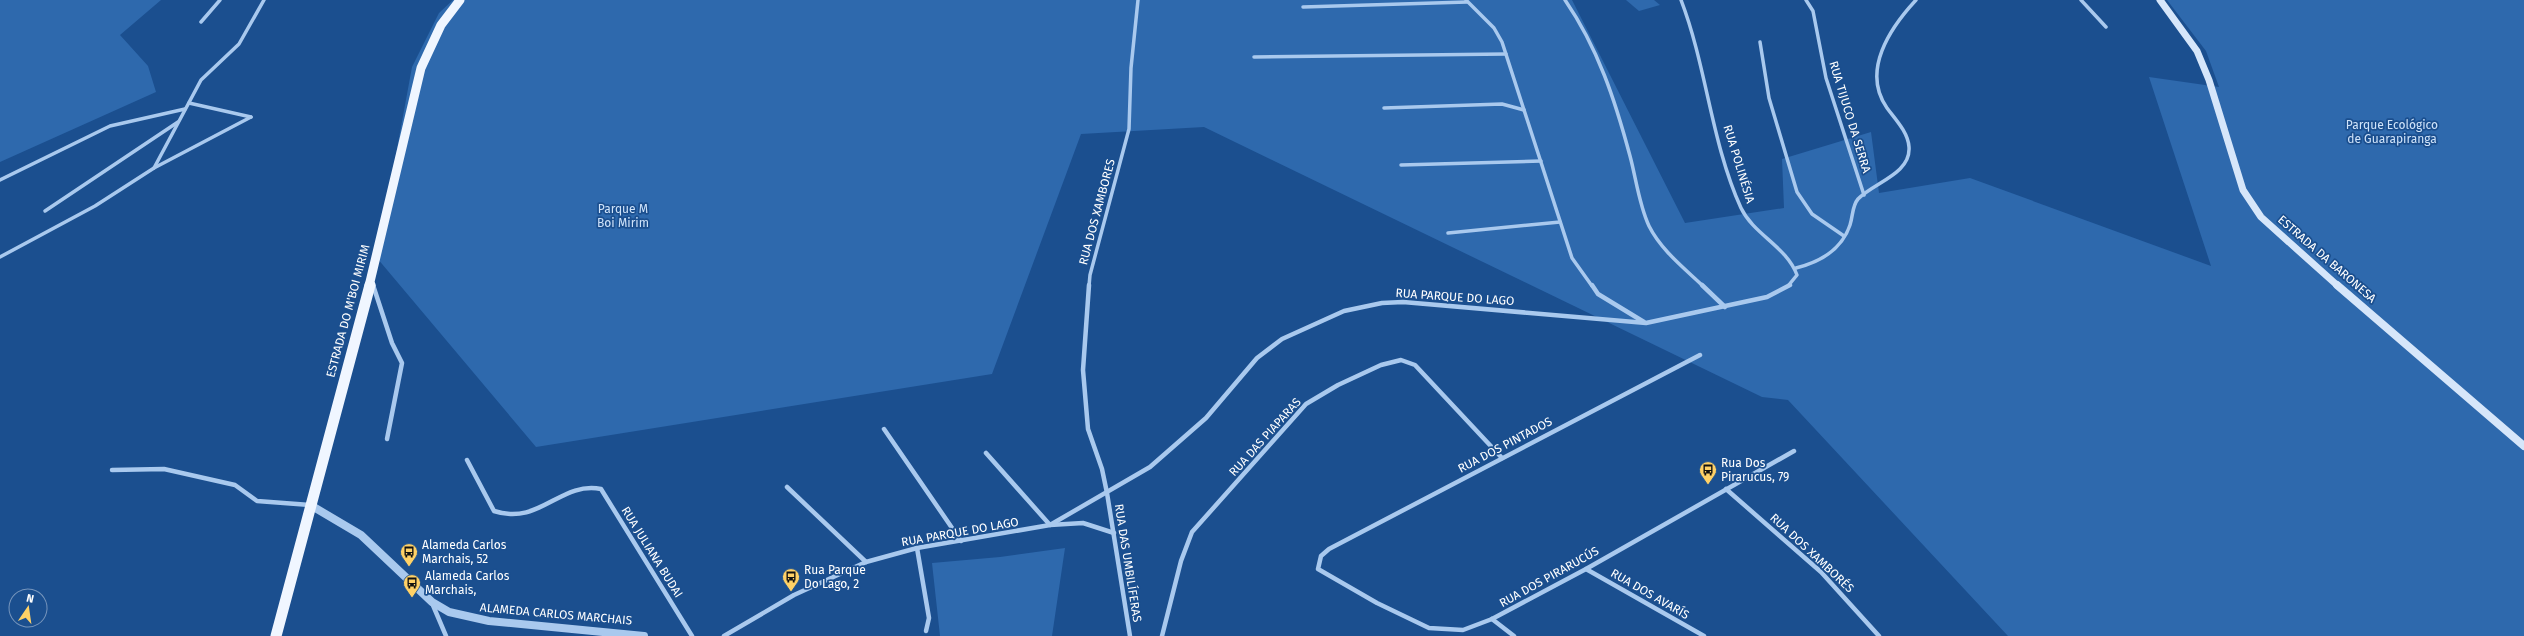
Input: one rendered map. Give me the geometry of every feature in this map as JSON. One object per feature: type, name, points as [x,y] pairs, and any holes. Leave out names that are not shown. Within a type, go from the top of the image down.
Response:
[{"type":"main road","name":"ESTRADA DO M'BOI MIRIM","points":[[276,636],[312,506],[371,279],[421,68],[441,25],[460,0]]},
{"type":"main road","name":"ESTRADA DA BARONESA","points":[[2160,0],[2197,51],[2209,80],[2243,190],[2261,217],[2284,240],[2524,446]]},
{"type":"street","points":[[201,22],[220,0]]},
{"type":"street","points":[[154,168],[188,103],[208,71],[228,57],[239,44],[264,0]]},
{"type":"street","name":"RUA DOS XAMBORES","points":[[1107,493],[1102,469],[1088,429],[1083,370],[1090,275],[1129,129],[1131,68],[1138,0]]},
{"type":"street","points":[[1565,0],[1576,14],[1606,75],[1648,225],[1660,245],[1725,307]]},
{"type":"street","name":"RUA POLINÉSIA","points":[[1681,0],[1696,38],[1727,166],[1741,208],[1754,228],[1791,260],[1796,268]]},
{"type":"street","name":"RUA TIJUCO DA SERRA","points":[[1806,0],[1813,11],[1826,78],[1864,195]]},
{"type":"street","points":[[1303,7],[1466,1],[1494,28],[1506,54],[1572,258],[1598,294],[1646,323],[1767,297],[1790,285],[1797,275],[1796,268],[1815,263],[1832,252],[1844,236],[1851,223],[1852,210],[1864,195],[1908,158],[1909,146],[1905,133],[1881,99],[1877,77],[1883,43],[1902,14],[1916,0]]},
{"type":"street","points":[[2081,0],[2106,27]]},
{"type":"street","points":[[1760,42],[1761,64],[1767,93],[1794,184],[1810,213],[1825,226],[1844,236]]},
{"type":"street","points":[[1254,56],[1506,54]]},
{"type":"street","points":[[0,257],[95,206],[154,168],[252,117],[188,103]]},
{"type":"street","points":[[1384,108],[1502,104],[1524,110]]},
{"type":"street","points":[[0,180],[92,133],[110,126],[185,109]]},
{"type":"street","points":[[45,211],[178,121]]},
{"type":"street","points":[[1401,166],[1541,161]]},
{"type":"street","points":[[1448,233],[1560,222]]},
{"type":"street","points":[[371,279],[392,343],[402,363],[387,439]]},
{"type":"street","name":"RUA PARQUE DO LAGO","points":[[1050,525],[1150,467],[1220,404],[1266,350],[1282,339],[1344,311],[1382,303],[1403,302],[1646,323]]},
{"type":"street","name":"RUA DOS PINTADOS","points":[[1321,556],[1329,549],[1700,355]]},
{"type":"street","name":"RUA DAS PIAPARAS","points":[[1162,636],[1181,561],[1192,532],[1306,404],[1323,392],[1393,361],[1408,362],[1415,365],[1502,458]]},
{"type":"street","points":[[884,429],[961,541]]},
{"type":"street","name":"RUA DOS PIRARUCÚS","points":[[1321,556],[1318,569],[1377,603],[1429,628],[1463,630],[1492,619],[1586,569],[1794,451]]},
{"type":"street","points":[[986,453],[1050,525]]},
{"type":"street","name":"RUA JULIANA BUDAI","points":[[467,460],[494,511],[502,516],[523,515],[589,486],[601,488],[692,636]]},
{"type":"street","points":[[112,470],[164,469],[235,485],[249,497],[257,501],[312,506]]},
{"type":"street","points":[[787,487],[866,562]]},
{"type":"street","name":"RUA DOS XAMBORÉS","points":[[1726,489],[1821,572],[1879,636]]},
{"type":"street","name":"RUA DAS UMBILÍFERAS","points":[[1107,493],[1130,636]]},
{"type":"street","name":"ALAMEDA CARLOS MARCHAIS","points":[[312,506],[361,535],[432,602],[449,612],[489,621],[644,636]]},
{"type":"street","name":"RUA PARQUE DO LAGO","points":[[724,636],[794,595],[866,562],[917,548],[1050,525],[1086,522],[1101,526],[1114,533]]},
{"type":"street","points":[[917,548],[928,618],[926,631]]},
{"type":"street","name":"RUA DOS AVARÍS","points":[[1586,569],[1704,636]]},
{"type":"street","points":[[432,602],[446,636]]},
{"type":"street","points":[[1492,619],[1514,636]]},
{"type":"green space","points":[[0,0],[161,0],[120,35],[148,66],[156,92],[0,162]]},
{"type":"green space","points":[[453,0],[1572,0],[1685,223],[1784,208],[1782,159],[1871,132],[1879,193],[1970,178],[2211,266],[2149,77],[2219,87],[2206,51],[2167,0],[2524,0],[2524,636],[2008,636],[1788,400],[1762,397],[1204,127],[1081,134],[992,374],[536,447],[377,258],[412,67],[439,13]]},
{"type":"green space","points":[[1626,0],[1654,0],[1660,5],[1639,11]]},
{"type":"green space","points":[[1065,548],[1052,636],[940,636],[932,563],[1000,557]]},
{"type":"place","name":"Rua Dos Pirarucus, 79","points":[[1708,485]]},
{"type":"place","name":"Alameda Carlos Marchais, 52","points":[[409,567]]},
{"type":"place","name":"Rua Parque Do Lago, 2","points":[[791,592]]},
{"type":"place","name":"Alameda Carlos Marchais,","points":[[412,598]]},
{"type":"park label","name":"Parque Ecológico de Guarapiranga","points":[[2392,132]]},
{"type":"park label","name":"Parque M Boi Mirim","points":[[623,216]]}]
